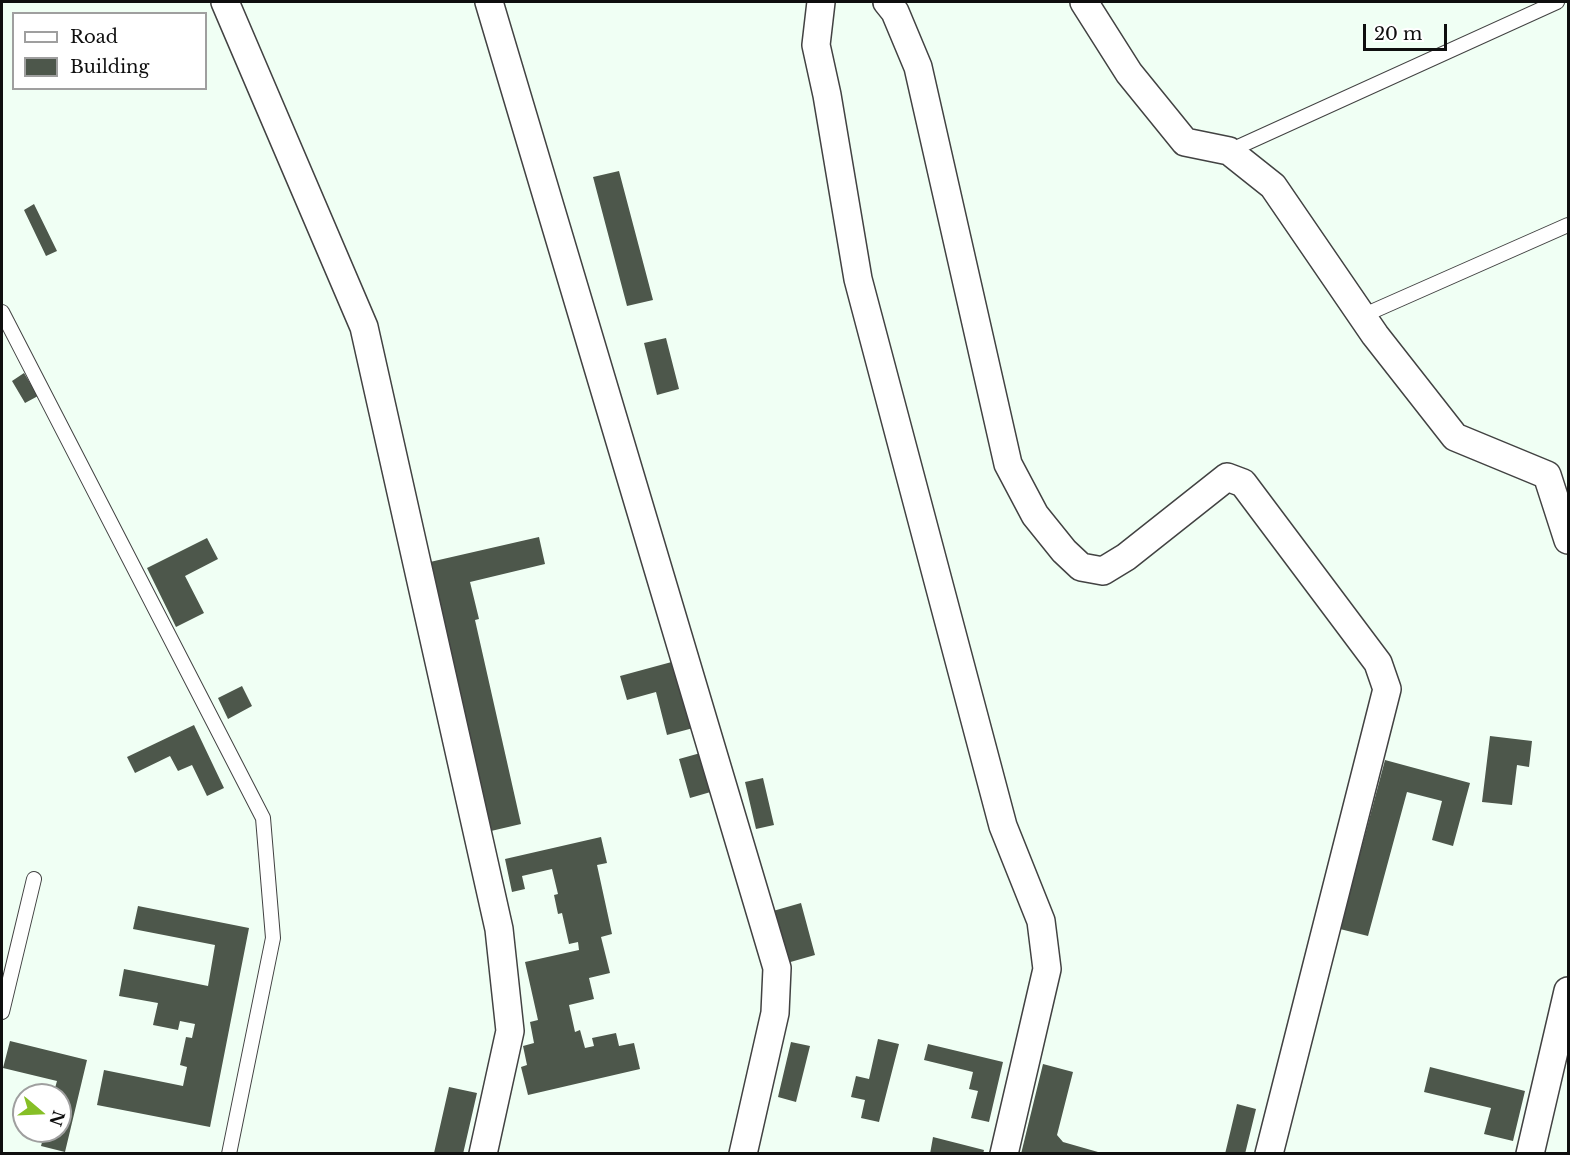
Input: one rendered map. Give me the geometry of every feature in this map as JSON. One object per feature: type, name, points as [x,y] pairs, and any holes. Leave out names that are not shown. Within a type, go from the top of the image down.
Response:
[{"type":"street","points":[[225,2],[364,327],[500,929],[510,1031],[483,1154]]},
{"type":"street","points":[[489,2],[777,968],[776,1013],[742,1154]]},
{"type":"street","points":[[821,2],[816,45],[827,95],[858,279],[1003,826],[1041,921],[1047,969],[1004,1154]]},
{"type":"street","points":[[887,2],[895,12],[918,67],[1008,464],[1035,515],[1064,551],[1081,567],[1103,571],[1126,556],[1227,477],[1243,483],[1378,663],[1387,689],[1269,1154]]},
{"type":"street","points":[[1084,2],[1129,73],[1185,142],[1229,151],[1272,186],[1362,316],[1455,437],[1547,475],[1569,540]]},
{"type":"street","points":[[1530,1154],[1569,991]]},
{"type":"lane","points":[[1229,151],[1557,2]]},
{"type":"lane","points":[[1362,316],[1569,225]]},
{"type":"lane","points":[[2,312],[263,818],[273,938],[229,1154]]},
{"type":"lane","points":[[2,1012],[34,879]]},
{"type":"building","points":[[619,171],[653,300],[627,306],[593,177]]},
{"type":"building","points":[[34,204],[57,251],[46,256],[24,210]]},
{"type":"building","points":[[666,338],[679,389],[657,395],[644,343]]},
{"type":"building","points":[[24,373],[38,396],[25,403],[12,381]]},
{"type":"building","points":[[539,537],[545,564],[470,582],[479,619],[475,620],[521,824],[491,831],[430,562]]},
{"type":"building","points":[[207,538],[218,559],[185,576],[204,613],[176,627],[147,568]]},
{"type":"building","points":[[679,660],[697,727],[667,735],[656,692],[627,700],[620,676]]},
{"type":"building","points":[[242,686],[252,706],[228,719],[218,698]]},
{"type":"building","points":[[194,725],[224,788],[207,796],[192,765],[178,771],[170,756],[135,773],[127,757]]},
{"type":"building","points":[[1490,736],[1532,741],[1529,767],[1517,765],[1512,805],[1482,802]]},
{"type":"building","points":[[704,752],[714,791],[690,798],[679,759]]},
{"type":"building","points":[[1385,760],[1470,783],[1453,846],[1432,840],[1442,801],[1407,792],[1368,936],[1340,929]]},
{"type":"building","points":[[763,778],[774,825],[756,829],[745,782]]},
{"type":"building","points":[[601,837],[607,863],[597,865],[612,934],[601,937],[610,973],[589,978],[594,999],[569,1005],[575,1032],[580,1030],[585,1048],[594,1046],[592,1038],[616,1033],[619,1046],[634,1043],[640,1069],[528,1095],[521,1067],[527,1065],[523,1046],[534,1043],[530,1022],[538,1020],[525,962],[579,950],[578,942],[569,944],[562,913],[558,914],[554,895],[558,894],[552,869],[522,876],[525,889],[512,892],[505,859]]},
{"type":"building","points":[[801,903],[815,955],[787,963],[773,911]]},
{"type":"building","points":[[138,906],[249,928],[210,1127],[97,1105],[104,1070],[183,1086],[187,1067],[180,1065],[186,1037],[192,1038],[195,1024],[180,1021],[178,1030],[153,1025],[158,1003],[119,996],[124,969],[208,986],[215,945],[133,929]]},
{"type":"building","points":[[878,1039],[899,1044],[879,1122],[861,1118],[865,1100],[851,1097],[856,1076],[869,1079]]},
{"type":"building","points":[[10,1041],[87,1060],[72,1123],[72,1083],[56,1083],[57,1081],[3,1068]]},
{"type":"building","points":[[791,1042],[810,1046],[796,1102],[778,1097]]},
{"type":"building","points":[[928,1044],[1003,1062],[989,1122],[971,1118],[978,1091],[969,1089],[973,1072],[924,1060]]},
{"type":"building","points":[[1043,1064],[1073,1072],[1057,1135],[1063,1142],[1105,1154],[1021,1154]]},
{"type":"building","points":[[1430,1067],[1525,1091],[1513,1141],[1484,1134],[1491,1108],[1424,1092]]},
{"type":"building","points":[[449,1087],[477,1093],[463,1154],[434,1153]]},
{"type":"building","points":[[1237,1104],[1256,1109],[1245,1154],[1225,1154]]},
{"type":"building","points":[[933,1137],[984,1150],[983,1154],[930,1154]]},
{"type":"building","points":[[42,1143],[67,1143],[65,1152],[41,1146]]}]
